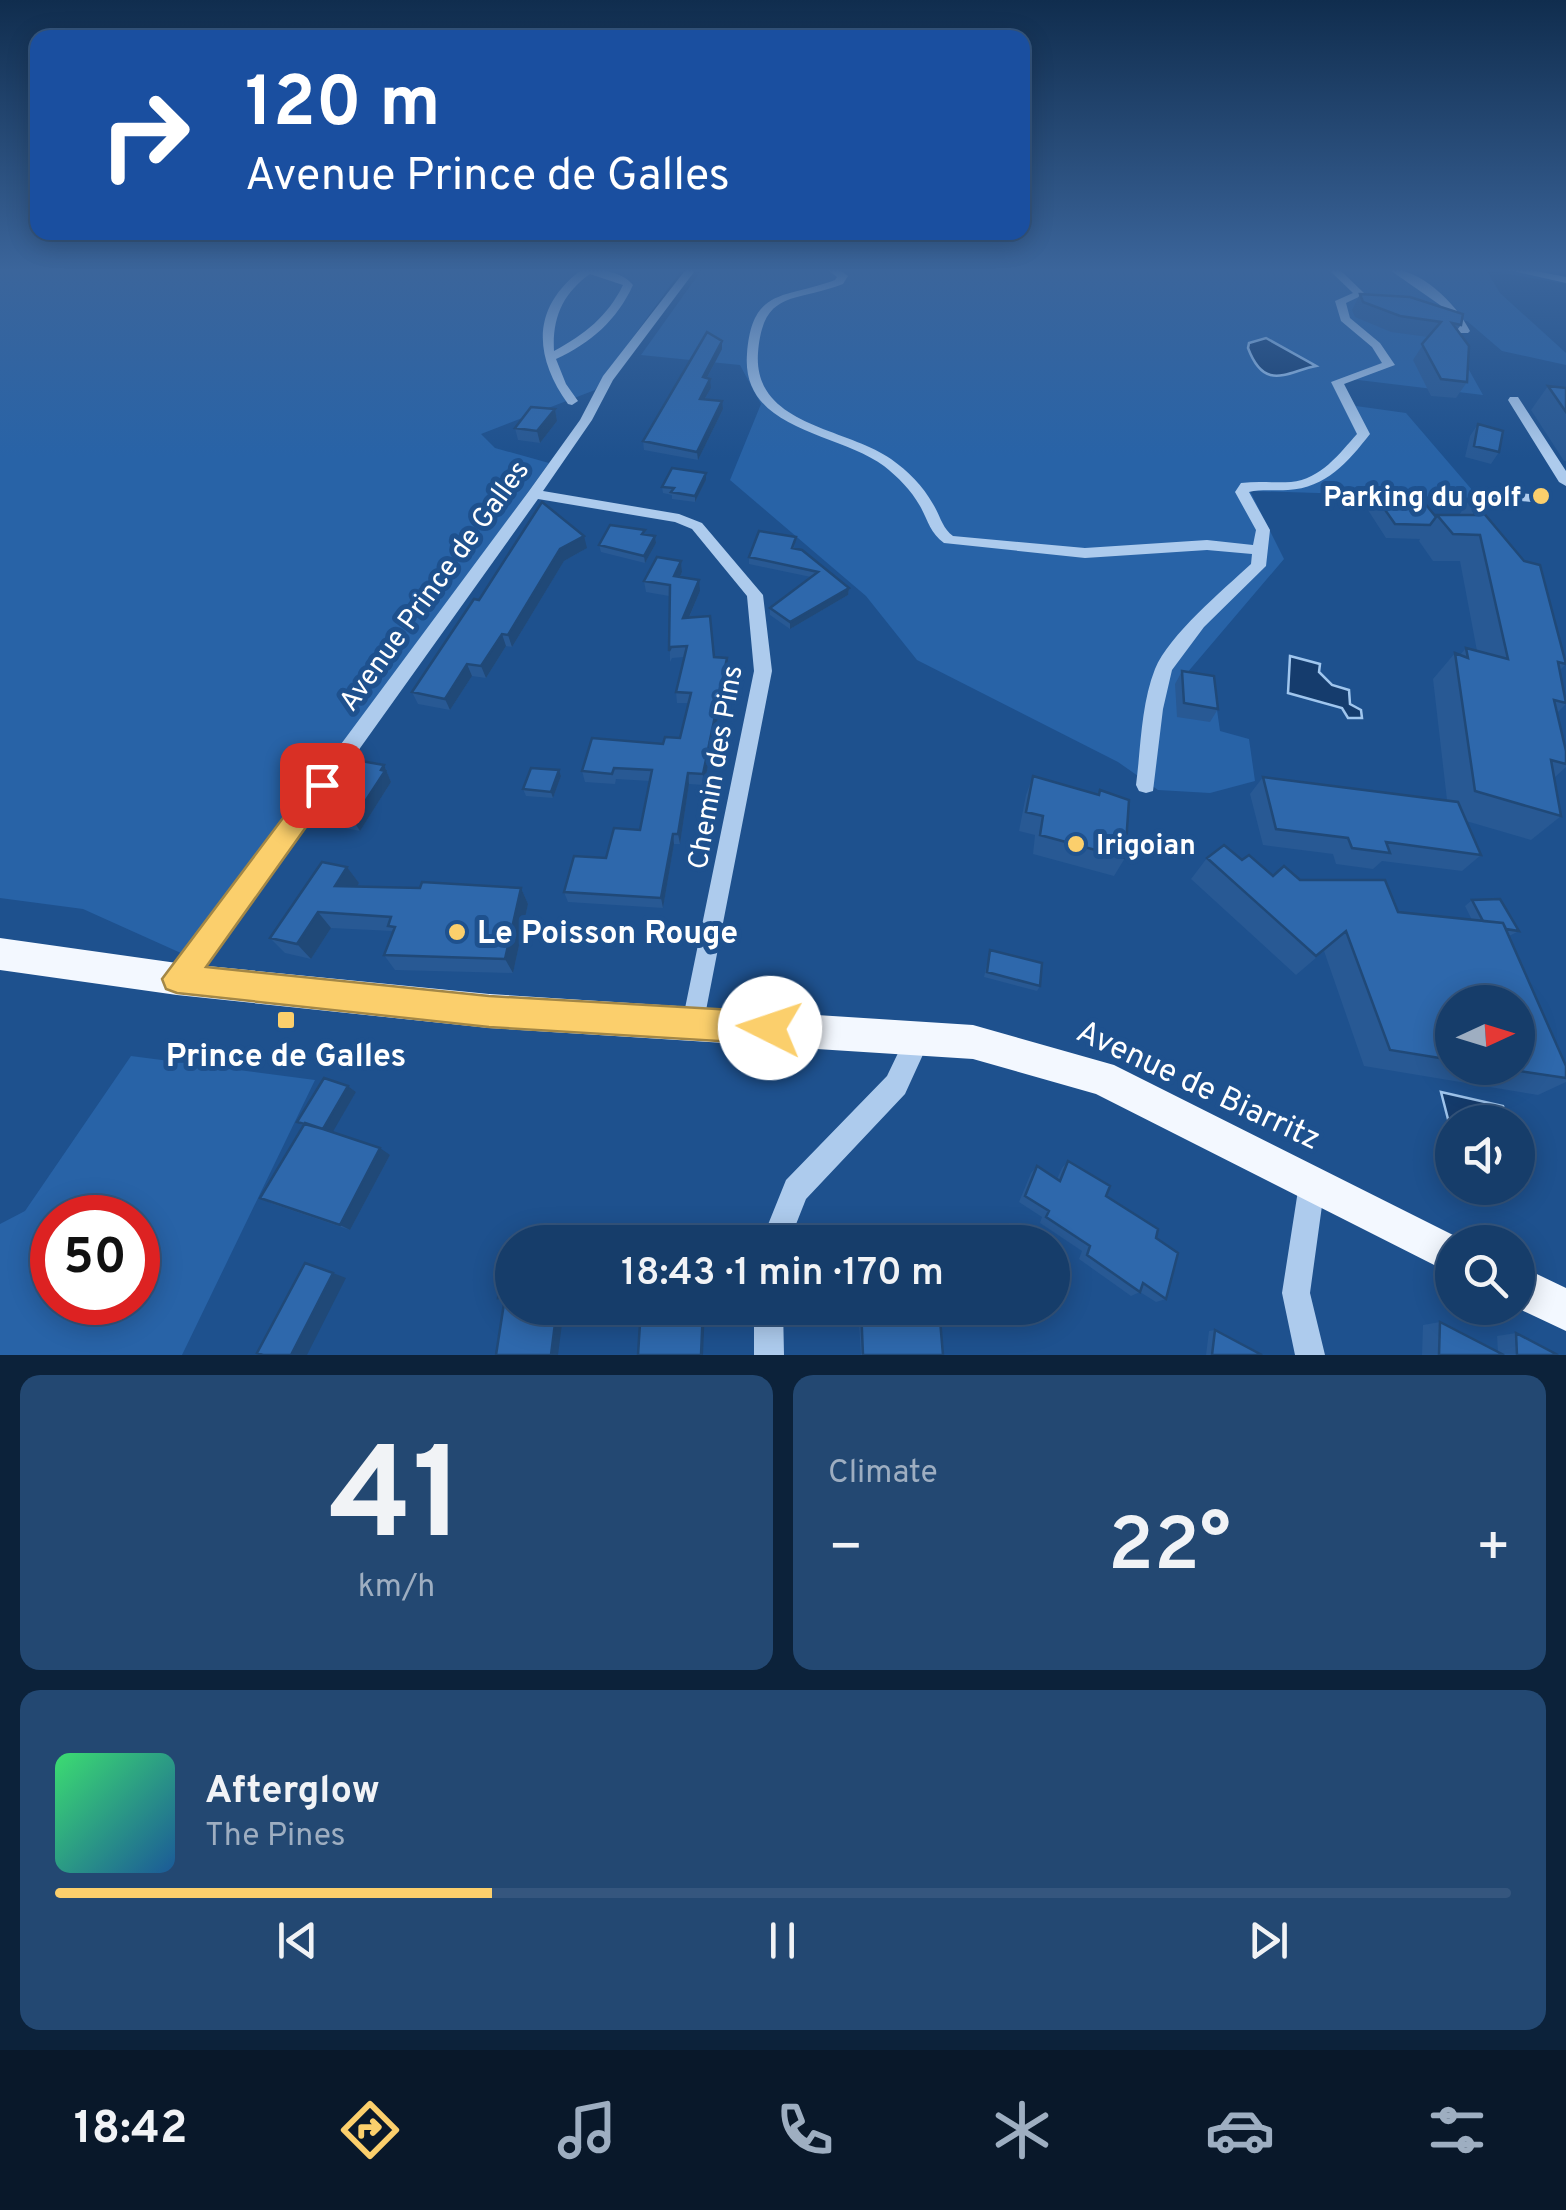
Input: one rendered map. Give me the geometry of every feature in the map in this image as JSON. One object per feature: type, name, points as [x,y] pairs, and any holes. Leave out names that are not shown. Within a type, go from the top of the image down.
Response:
[{"type":"main road","name":"Avenue de Biarritz","points":[[0,954],[177,979],[489,1011],[973,1042],[1021,1052],[1100,1078],[1435,1246]]},
{"type":"main road","points":[[1535,1294],[1566,1310]]},
{"type":"street","points":[[549,331],[544,349],[558,386],[578,409]]},
{"type":"street","points":[[548,358],[595,331]]},
{"type":"street","name":"Avenue Prince de Galles","points":[[177,979],[534,494],[578,409],[644,331]]},
{"type":"street","points":[[758,331],[752,377],[770,405],[888,462],[932,507],[939,533],[949,540],[1085,552],[1207,545],[1260,550]]},
{"type":"street","points":[[1146,785],[1154,709],[1164,668],[1198,623],[1258,566],[1263,530],[1242,492],[1246,486],[1308,487],[1327,475],[1364,434],[1360,421],[1344,406],[1337,382],[1389,366],[1376,345],[1359,331]]},
{"type":"street","points":[[1514,400],[1566,482]]},
{"type":"street","points":[[1475,493],[1542,499]]},
{"type":"street","name":"Chemin des Pins","points":[[534,494],[678,518],[697,526],[755,595],[763,671],[694,1023]]},
{"type":"street","points":[[781,1225],[796,1190],[896,1085],[919,1037]]},
{"type":"street","points":[[1310,1355],[1296,1293],[1312,1184]]},
{"type":"street","points":[[769,1325],[769,1355]]},
{"type":"shaded area","points":[[0,331],[637,331],[595,390],[481,434],[495,448],[549,463],[192,958],[83,909],[0,898]]},
{"type":"shaded area","points":[[658,331],[1454,331],[1459,352],[1483,395],[1350,379],[1343,386],[1356,406],[1406,413],[1479,498],[1250,491],[1284,559],[1181,680],[1214,689],[1220,731],[1249,739],[1255,781],[1210,793],[1158,790],[1118,762],[917,660],[866,596],[730,480],[761,404],[740,365],[641,355]]},
{"type":"shaded area","points":[[1479,331],[1542,331],[1566,353],[1566,365],[1502,351]]},
{"type":"shaded area","points":[[1266,338],[1316,366],[1270,375],[1255,362],[1248,348],[1249,343]]},
{"type":"shaded area","points":[[1290,656],[1320,664],[1319,672],[1332,685],[1349,690],[1350,704],[1361,710],[1362,718],[1348,718],[1342,708],[1288,693]]},
{"type":"shaded area","points":[[131,1056],[315,1080],[182,1355],[0,1355],[0,1224],[25,1211],[30,1204],[30,1325],[160,1325],[160,1195],[36,1195]]},
{"type":"shaded area","points":[[1441,1092],[1499,1105],[1444,1105]]},
{"type":"building","points":[[1433,331],[1458,331],[1469,346],[1467,382],[1441,379],[1422,344]]},
{"type":"building","points":[[707,332],[722,341],[703,377],[710,379],[700,399],[722,401],[697,452],[643,441]]},
{"type":"building","points":[[1548,386],[1566,388],[1566,412]]},
{"type":"building","points":[[531,407],[555,409],[537,431],[515,428]]},
{"type":"building","points":[[1478,424],[1503,431],[1499,452],[1474,446]]},
{"type":"building","points":[[672,468],[706,473],[695,496],[662,487]]},
{"type":"building","points":[[1374,494],[1418,495],[1436,517],[1430,525],[1395,524]]},
{"type":"building","points":[[1471,498],[1524,561],[1540,565],[1566,664],[1558,662],[1566,703],[1554,700],[1566,764],[1551,760],[1561,816],[1475,791],[1455,653],[1468,658],[1466,648],[1508,659],[1480,535],[1453,534],[1437,515],[1475,515]]},
{"type":"building","points":[[542,502],[584,536],[560,549],[508,635],[502,634],[481,666],[467,664],[445,699],[412,692],[474,599],[479,600]]},
{"type":"building","points":[[610,525],[645,530],[642,534],[655,536],[644,556],[599,545]]},
{"type":"building","points":[[759,531],[796,537],[792,548],[802,550],[849,588],[790,622],[770,608],[818,572],[749,557]]},
{"type":"building","points":[[657,557],[681,561],[674,576],[699,580],[683,618],[710,616],[714,657],[727,658],[703,774],[688,773],[678,834],[673,834],[661,898],[564,892],[574,856],[606,858],[614,828],[640,830],[652,770],[614,768],[612,774],[582,771],[592,738],[663,744],[665,737],[680,738],[691,693],[676,692],[687,646],[671,647],[669,651],[670,585],[644,581]]},
{"type":"building","points":[[1182,671],[1214,676],[1218,709],[1184,703]]},
{"type":"building","points":[[361,761],[384,765],[381,770],[385,771],[353,820],[323,814]]},
{"type":"building","points":[[531,768],[559,770],[551,792],[523,789]]},
{"type":"building","points":[[1033,776],[1129,800],[1125,858],[1040,835],[1043,816],[1026,812]]},
{"type":"building","points":[[1263,777],[1458,802],[1481,855],[1386,842],[1390,853],[1352,848],[1348,838],[1276,829]]},
{"type":"building","points":[[1224,845],[1242,860],[1249,855],[1273,876],[1284,866],[1300,880],[1385,880],[1398,912],[1503,923],[1530,985],[1435,985],[1435,1057],[1390,1050],[1346,931],[1316,956],[1207,858]]},
{"type":"building","points":[[322,862],[347,867],[335,886],[420,888],[422,882],[521,888],[505,959],[384,955],[395,927],[388,926],[391,917],[318,912],[297,944],[270,938]]},
{"type":"building","points":[[1500,899],[1519,931],[1506,929],[1503,923],[1483,921],[1472,900]]},
{"type":"building","points":[[990,950],[1042,963],[1040,986],[987,972]]},
{"type":"building","points":[[1535,996],[1566,1066],[1566,1078],[1535,1073]]},
{"type":"building","points":[[324,1078],[348,1086],[323,1129],[297,1122]]},
{"type":"building","points":[[305,1123],[380,1148],[340,1225],[260,1198]]},
{"type":"building","points":[[1068,1161],[1110,1186],[1106,1196],[1158,1229],[1156,1238],[1178,1253],[1166,1299],[1143,1283],[1140,1292],[1087,1255],[1090,1246],[1070,1233],[1070,1225],[1058,1225],[1046,1217],[1049,1211],[1025,1196],[1037,1166],[1060,1181]]},
{"type":"building","points":[[305,1263],[333,1273],[291,1355],[257,1353]]},
{"type":"building","points":[[501,1325],[555,1325],[551,1355],[496,1355]]},
{"type":"building","points":[[640,1325],[702,1325],[701,1355],[638,1355]]},
{"type":"building","points":[[862,1325],[940,1325],[943,1355],[863,1355]]},
{"type":"building","points":[[1440,1325],[1446,1325],[1504,1355],[1439,1355]]},
{"type":"building","points":[[1215,1330],[1262,1355],[1212,1355]]},
{"type":"building","points":[[1516,1333],[1558,1355],[1517,1355]]},
{"type":"place","name":"Parking du golf","points":[[1541,496]]},
{"type":"place","name":"Irigoian","points":[[1076,844]]},
{"type":"place","name":"Le Poisson Rouge","points":[[457,932]]},
{"type":"place","name":"Prince de Galles","points":[[286,1020]]},
{"type":"route","points":[[322,785],[177,979],[489,1011],[770,1028]]}]
